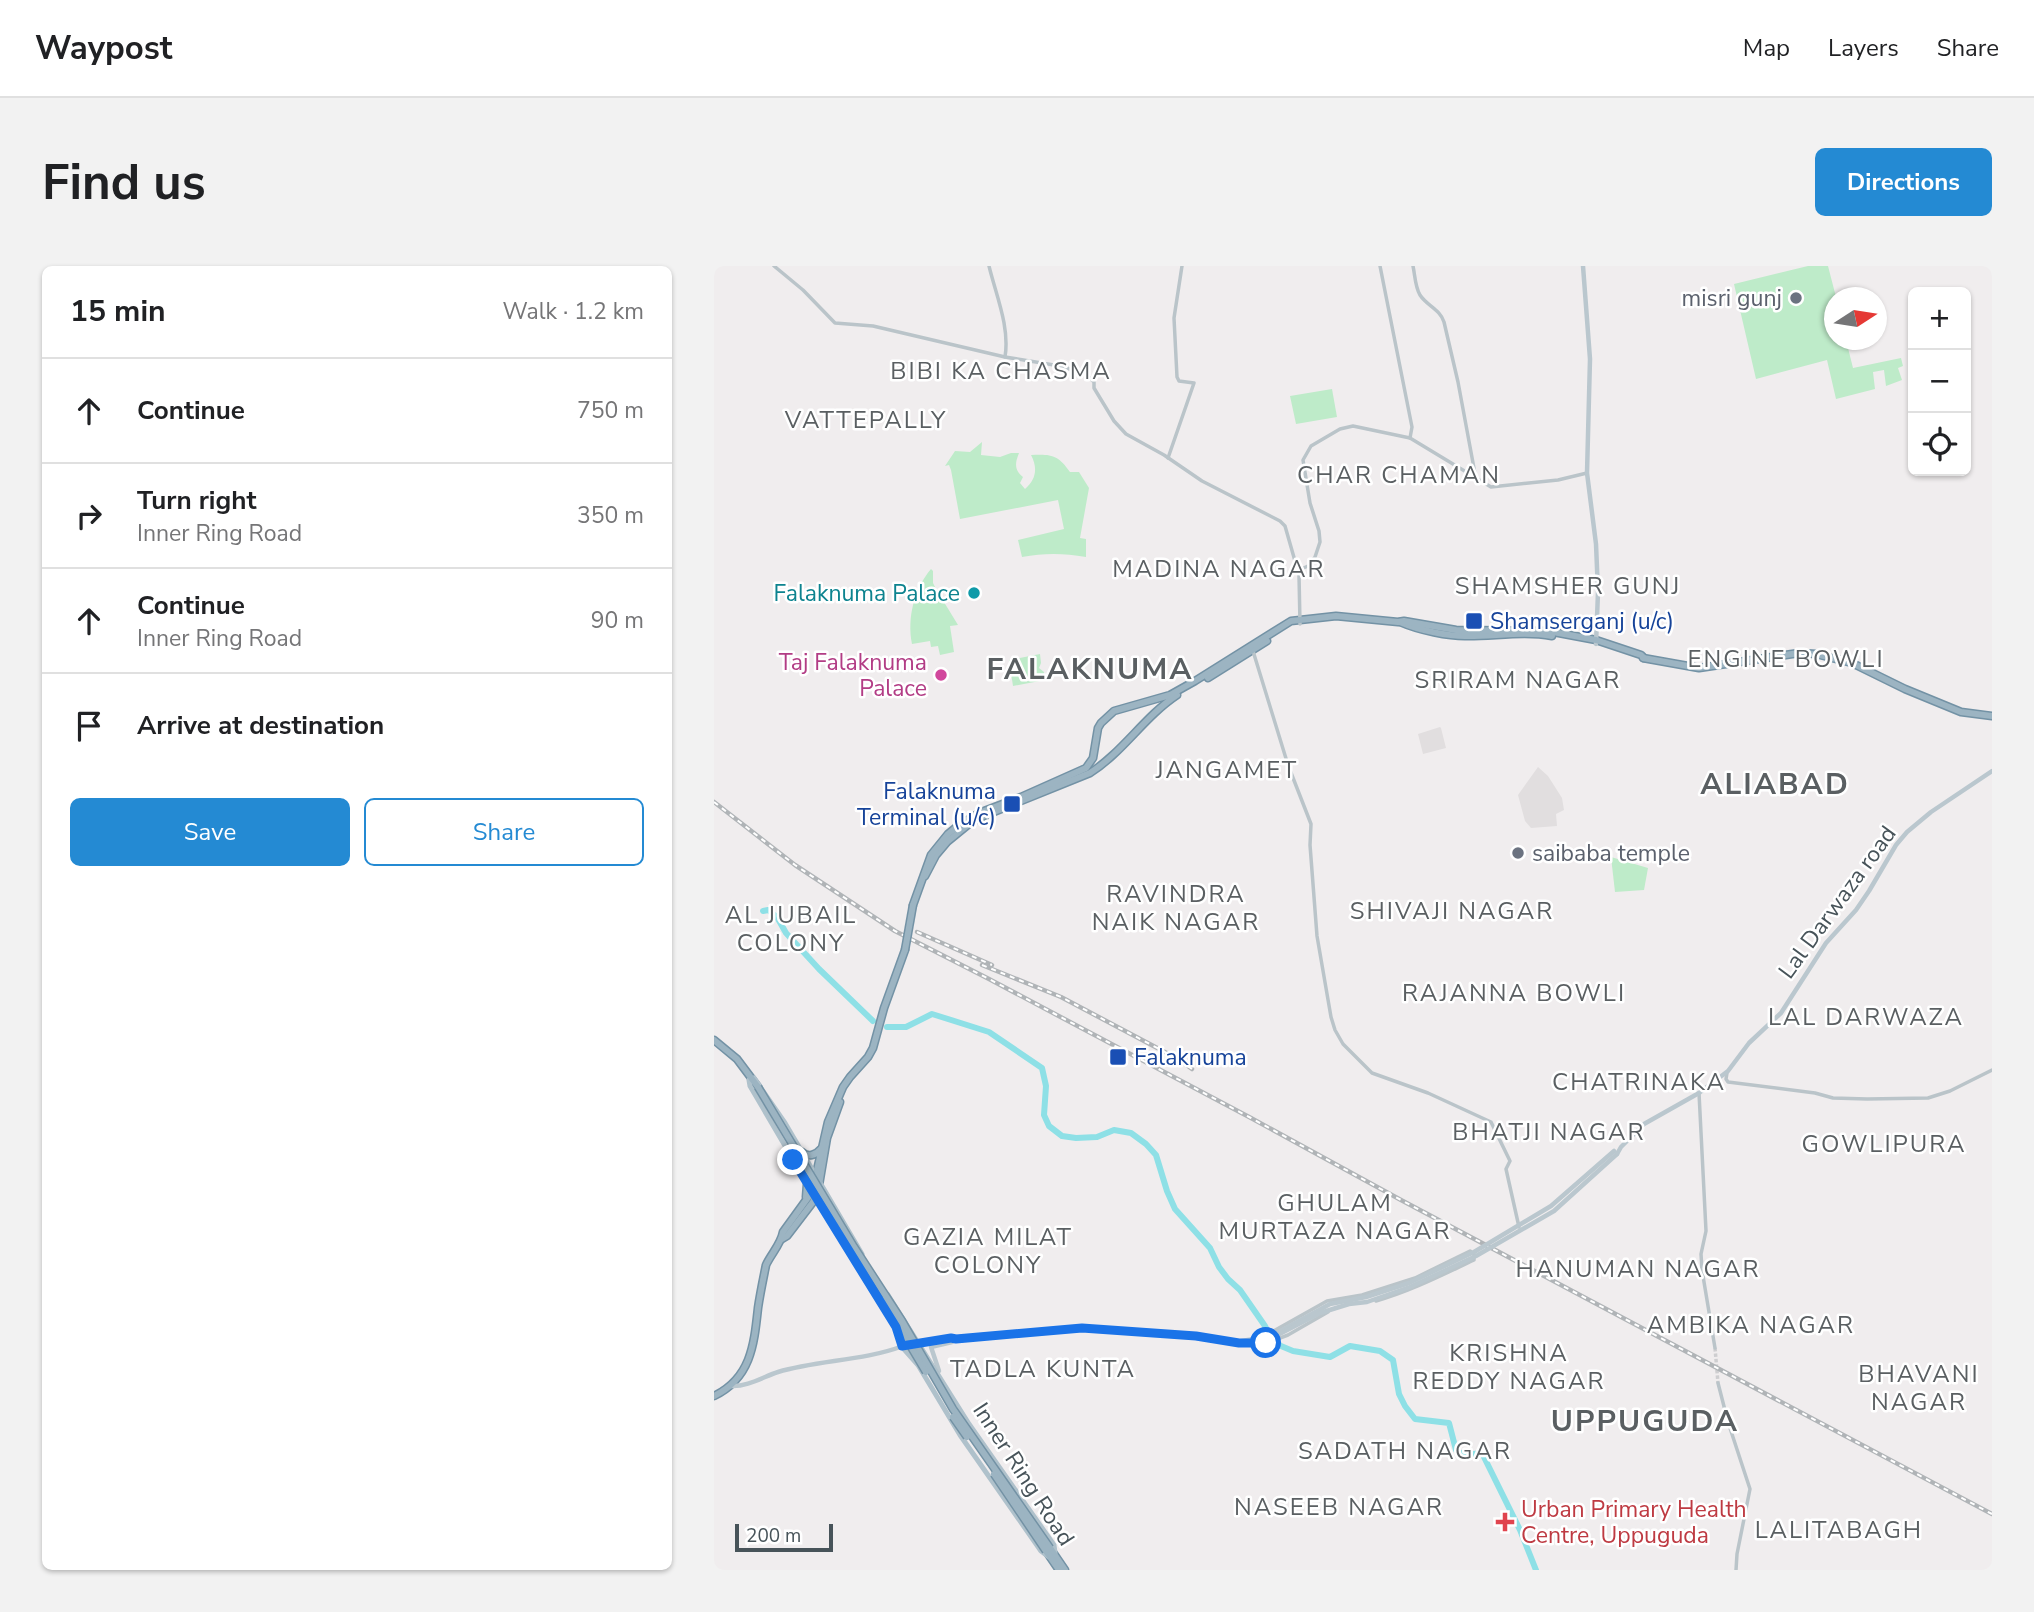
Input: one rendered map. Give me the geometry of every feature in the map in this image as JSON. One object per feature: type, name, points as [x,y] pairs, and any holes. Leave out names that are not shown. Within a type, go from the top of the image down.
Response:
[{"type":"highway","points":[[807,1211],[841,1100],[873,1048],[905,950],[913,905],[922,881],[936,855],[959,825],[979,813],[1086,768],[1093,758],[1101,723],[1114,711],[1170,695],[1300,622],[1345,617],[1398,622],[1463,636],[1546,635],[1596,642],[1617,653],[1699,668],[1799,653],[1816,654],[1852,663],[1961,712],[1992,716]]},
{"type":"highway","points":[[950,836],[979,818],[1090,773],[1105,762],[1144,722],[1184,691],[1251,649]]},
{"type":"highway","points":[[1152,701],[1157,712]]},
{"type":"highway","name":"Inner Ring Road","points":[[714,1042],[737,1059],[749,1077]]},
{"type":"highway","points":[[819,1176],[824,1132],[838,1097],[850,1077],[858,1070]]},
{"type":"highway","points":[[749,1077],[902,1321],[953,1409],[1053,1557]]},
{"type":"highway","points":[[802,1152],[811,1155],[821,1150]]},
{"type":"highway","points":[[805,1203],[807,1184]]},
{"type":"highway","points":[[782,1239],[783,1232],[814,1195]]},
{"type":"highway","points":[[714,1396],[731,1385],[742,1372],[753,1349],[766,1265],[770,1255],[815,1203],[821,1207]]},
{"type":"highway","name":"Inner Ring Road","points":[[1053,1557],[1059,1570]]},
{"type":"highway","name":"Inner Ring Road","points":[[1053,1557],[1065,1570]]},
{"type":"main road","points":[[1583,266],[1590,355],[1587,473],[1596,544],[1596,642]]},
{"type":"main road","name":"Lal Darwaza road","points":[[731,1385],[746,1385],[781,1371],[878,1354],[919,1342],[951,1338],[1082,1328],[1196,1336],[1235,1342],[1264,1339],[1330,1304],[1366,1297],[1409,1283],[1474,1252],[1551,1206],[1615,1153],[1644,1124],[1699,1093],[1727,1071],[1749,1043],[1781,1013],[1818,953],[1856,910],[1907,832],[1931,812],[1992,771]]},
{"type":"main road","name":"Inner Ring Road","points":[[749,1077],[759,1083],[819,1176],[867,1262],[981,1442],[1054,1545],[1053,1557],[1041,1551],[960,1435],[918,1365],[902,1346],[896,1327],[807,1184],[750,1086],[749,1077]]},
{"type":"main road","points":[[935,1395],[946,1387],[931,1347],[956,1339]]},
{"type":"street","points":[[774,266],[803,290],[835,323],[873,326],[1086,374],[1094,382],[1094,388],[1109,414],[1125,434],[1202,481],[1285,526],[1298,570],[1300,622]]},
{"type":"street","points":[[989,266],[1005,332],[1005,357]]},
{"type":"street","points":[[1168,458],[1194,383],[1179,381],[1177,377],[1174,318],[1182,266]]},
{"type":"street","points":[[1380,266],[1412,427],[1410,438]]},
{"type":"street","points":[[1413,266],[1419,293],[1441,314],[1444,322],[1476,479]]},
{"type":"street","points":[[1298,570],[1308,566],[1315,557],[1320,542],[1303,460],[1311,446],[1348,426],[1410,438],[1488,486],[1558,480],[1587,473]]},
{"type":"street","points":[[1251,649],[1287,765],[1311,824],[1310,845],[1317,936],[1331,1017],[1343,1044],[1372,1073],[1428,1093],[1491,1122],[1510,1161],[1506,1169],[1520,1232]]},
{"type":"street","points":[[1727,1071],[1728,1082],[1815,1093],[1833,1098],[1867,1100],[1928,1098],[1950,1091],[1992,1070]]},
{"type":"street","points":[[1699,1093],[1706,1231],[1701,1254],[1702,1270],[1715,1348]]},
{"type":"street","points":[[1470,1251],[1474,1254],[1474,1260],[1413,1289],[1369,1303],[1333,1310],[1279,1339],[1264,1339],[1274,1330],[1327,1301],[1378,1290],[1415,1278],[1470,1251]]},
{"type":"street","points":[[1718,1383],[1750,1489],[1736,1570]]},
{"type":"shaded area","points":[[1440,727],[1446,748],[1423,754],[1418,734]]},
{"type":"shaded area","points":[[1538,767],[1548,776],[1562,798],[1564,810],[1556,814],[1557,826],[1531,828],[1525,821],[1518,795]]},
{"type":"green space","points":[[1808,266],[1828,266],[1833,287],[1824,287],[1824,350],[1848,350],[1853,368],[1901,358],[1903,366],[1898,368],[1902,380],[1886,386],[1884,370],[1873,372],[1875,389],[1836,399],[1827,360],[1756,379],[1734,284]]},
{"type":"green space","points":[[1332,389],[1337,417],[1296,424],[1290,396]]},
{"type":"green space","points":[[982,442],[981,455],[1000,457],[1019,453],[1016,466],[1023,477],[1020,483],[1025,489],[1035,474],[1031,455],[1054,457],[1070,472],[1079,472],[1089,488],[1080,538],[1086,539],[1086,557],[1054,554],[1022,557],[1018,540],[1064,529],[1058,500],[960,519],[951,470],[949,465],[945,466],[955,451],[970,452]]},
{"type":"green space","points":[[931,569],[933,583],[958,625],[950,626],[954,652],[940,655],[938,646],[931,647],[930,641],[912,644],[910,624],[913,604]]},
{"type":"green space","points":[[1040,654],[1039,668],[1044,672],[1045,680],[1013,686],[1009,660]]},
{"type":"green space","points":[[1611,857],[1648,868],[1644,890],[1615,892]]},
{"type":"waterway","points":[[763,911],[768,910],[777,917],[786,933],[819,969],[873,1021]]},
{"type":"waterway","points":[[887,1027],[906,1027],[932,1014],[989,1032],[1042,1068],[1046,1086],[1044,1115],[1049,1126],[1062,1136],[1097,1137],[1114,1130],[1131,1133],[1146,1144],[1156,1155],[1175,1209],[1210,1248],[1219,1267],[1240,1290],[1271,1338],[1293,1351],[1330,1357],[1350,1346],[1380,1351],[1393,1360],[1399,1394],[1415,1419],[1449,1423],[1456,1450],[1464,1455],[1482,1453],[1520,1530],[1536,1570]]},
{"type":"tunnel","points":[[1715,1348],[1718,1383]]},
{"type":"railway","points":[[714,802],[795,865],[895,931],[1992,1514]]},
{"type":"railway","points":[[917,932],[992,965]]},
{"type":"railway","points":[[982,965],[1061,997],[1192,1069]]},
{"type":"place","name":"misri gunj","points":[[1796,298]]},
{"type":"place","name":"Falaknuma Palace","points":[[974,593]]},
{"type":"place","name":"Shamserganj (u/c)","points":[[1474,621]]},
{"type":"place","name":"Taj Falaknuma Palace","points":[[941,675]]},
{"type":"place","name":"Falaknuma Terminal (u/c)","points":[[1012,804]]},
{"type":"place","name":"saibaba temple","points":[[1518,853]]},
{"type":"place","name":"Falaknuma","points":[[1118,1057]]},
{"type":"place","name":"Urban Primary Health Centre, Uppuguda","points":[[1505,1522]]},
{"type":"district","name":"BIBI KA CHASMA","points":[[1001,371]]},
{"type":"district","name":"VATTEPALLY","points":[[866,420]]},
{"type":"district","name":"CHAR CHAMAN","points":[[1399,475]]},
{"type":"district","name":"MADINA NAGAR","points":[[1219,569]]},
{"type":"district","name":"SHAMSHER GUNJ","points":[[1568,586]]},
{"type":"district","name":"ENGINE BOWLI","points":[[1786,659]]},
{"type":"district","name":"FALAKNUMA","points":[[1090,669]]},
{"type":"district","name":"SRIRAM NAGAR","points":[[1518,680]]},
{"type":"district","name":"JANGAMET","points":[[1227,770]]},
{"type":"district","name":"ALIABAD","points":[[1775,784]]},
{"type":"district","name":"RAVINDRA NAIK NAGAR","points":[[1176,908]]},
{"type":"district","name":"SHIVAJI NAGAR","points":[[1452,911]]},
{"type":"district","name":"AL JUBAIL COLONY","points":[[791,929]]},
{"type":"district","name":"RAJANNA BOWLI","points":[[1514,993]]},
{"type":"district","name":"LAL DARWAZA","points":[[1866,1017]]},
{"type":"district","name":"CHATRINAKA","points":[[1639,1082]]},
{"type":"district","name":"BHATJI NAGAR","points":[[1549,1132]]},
{"type":"district","name":"GOWLIPURA","points":[[1884,1144]]},
{"type":"district","name":"GHULAM MURTAZA NAGAR","points":[[1335,1217]]},
{"type":"district","name":"GAZIA MILAT COLONY","points":[[988,1251]]},
{"type":"district","name":"HANUMAN NAGAR","points":[[1638,1269]]},
{"type":"district","name":"AMBIKA NAGAR","points":[[1751,1325]]},
{"type":"district","name":"KRISHNA REDDY NAGAR","points":[[1509,1367]]},
{"type":"district","name":"TADLA KUNTA","points":[[1043,1369]]},
{"type":"district","name":"BHAVANI NAGAR","points":[[1919,1388]]},
{"type":"district","name":"UPPUGUDA","points":[[1645,1421]]},
{"type":"district","name":"SADATH NAGAR","points":[[1405,1451]]},
{"type":"district","name":"NASEEB NAGAR","points":[[1339,1507]]},
{"type":"district","name":"LALITABAGH","points":[[1839,1530]]},
{"type":"route","points":[[793,1160],[896,1327],[902,1346],[951,1338],[1082,1328],[1196,1336],[1239,1343],[1266,1343]]}]
